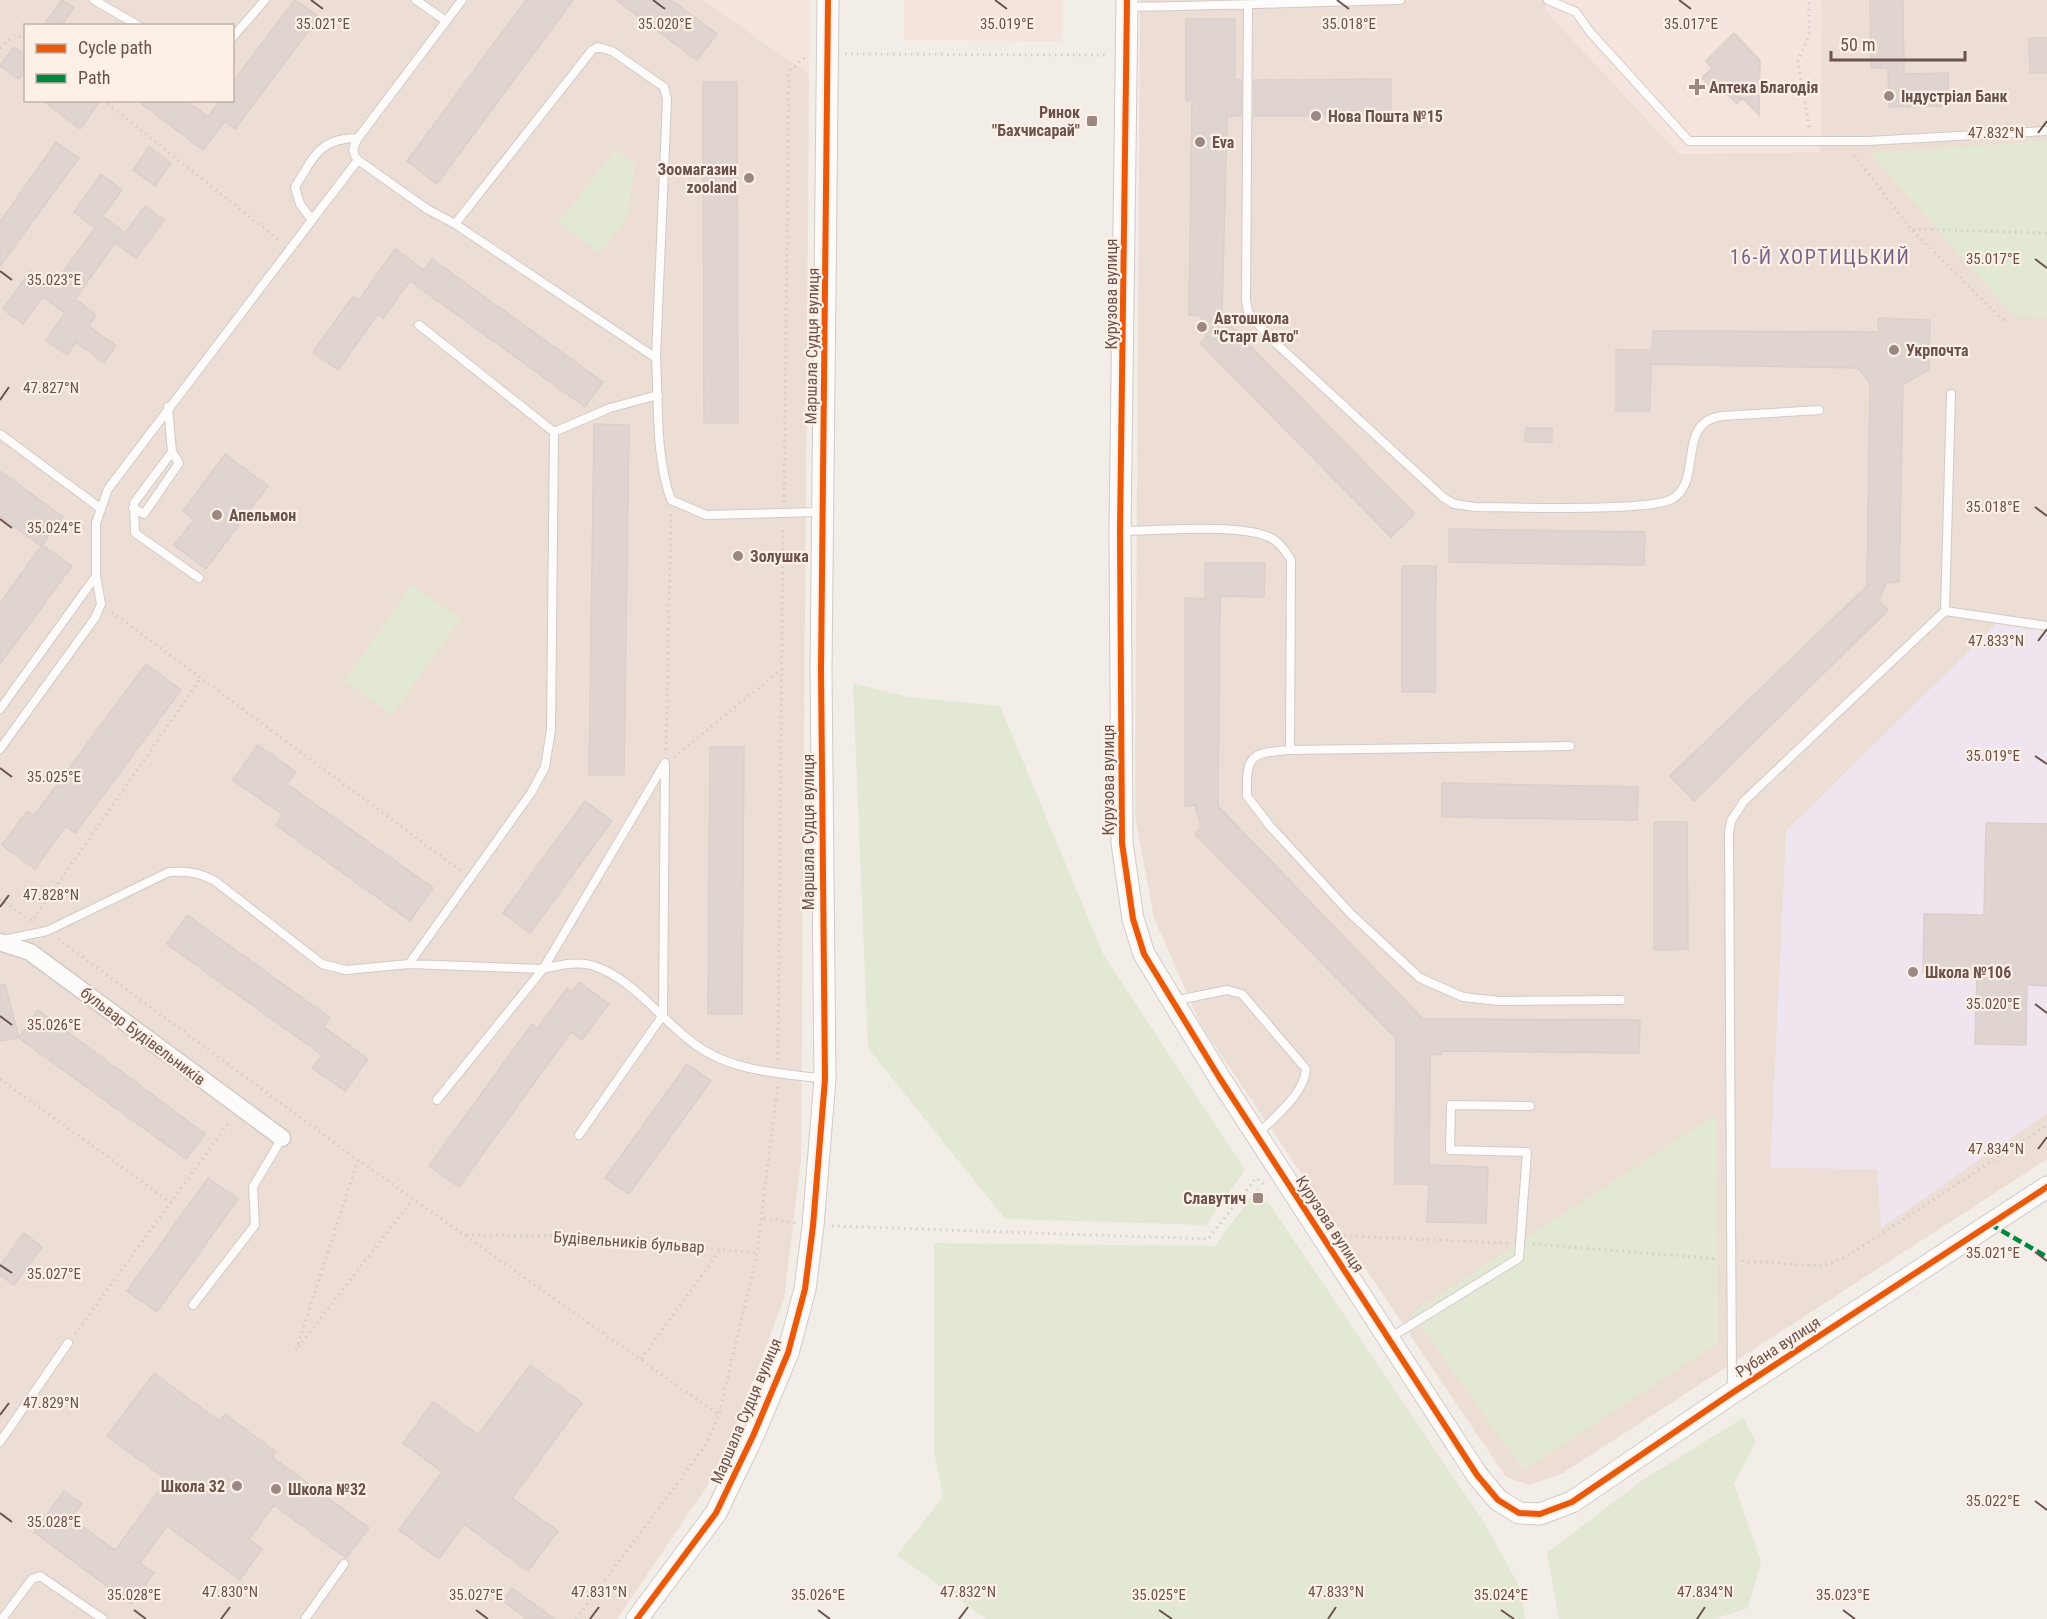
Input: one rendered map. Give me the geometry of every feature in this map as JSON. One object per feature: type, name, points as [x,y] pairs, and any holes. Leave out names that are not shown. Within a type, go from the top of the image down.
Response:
[{"type":"street","name":"Маршала Судця вулиця","points":[[637,1619],[716,1513],[753,1436],[788,1353],[805,1289],[813,1226],[825,1079],[821,821],[828,0]]},
{"type":"street","name":"Курузова вулиця","points":[[1126,3],[1120,531],[1122,843],[1133,919],[1144,954],[1172,1001],[1388,1340],[1478,1475],[1498,1500],[1519,1514]]},
{"type":"street","name":"бульвар Будівельників","points":[[0,941],[30,952],[282,1138]]},
{"type":"street","name":"Рубана вулиця","points":[[1519,1514],[1540,1514],[1572,1502],[2047,1187]]},
{"type":"lane","points":[[94,0],[136,24]]},
{"type":"lane","points":[[234,37],[266,0]]},
{"type":"lane","points":[[416,0],[446,21]]},
{"type":"lane","points":[[462,0],[358,138],[353,147],[353,154],[358,160],[427,209],[455,224],[656,358]]},
{"type":"lane","points":[[1126,3],[1248,6],[1301,1],[1400,0]]},
{"type":"lane","points":[[1548,0],[1576,12],[1590,32],[1689,141],[1811,142],[2047,131]]},
{"type":"lane","points":[[1248,6],[1245,148],[1248,312],[1269,337],[1444,498],[1454,504],[1475,507],[1634,506],[1669,501],[1682,490],[1696,431],[1707,420],[1722,416],[1819,411]]},
{"type":"lane","points":[[455,224],[592,50],[598,47],[612,51],[657,80],[664,87],[667,99],[656,358],[657,432],[662,473],[671,500],[706,514],[824,512]]},
{"type":"lane","points":[[312,220],[300,204],[295,187],[314,158],[329,143],[337,138],[358,138]]},
{"type":"lane","points":[[0,748],[95,618],[101,604],[101,591],[96,576],[95,531],[100,508],[108,489],[168,407],[358,160]]},
{"type":"lane","points":[[419,325],[554,432]]},
{"type":"lane","points":[[1732,1394],[1729,833],[1731,821],[1744,801],[1945,611],[1951,394]]},
{"type":"lane","points":[[554,432],[610,408],[658,395]]},
{"type":"lane","points":[[133,508],[144,514],[179,463],[172,452],[168,407]]},
{"type":"lane","points":[[409,964],[531,793],[545,767],[550,748],[554,432]]},
{"type":"lane","points":[[0,434],[100,508]]},
{"type":"lane","points":[[172,452],[134,503],[135,532],[199,578]]},
{"type":"lane","points":[[1120,531],[1248,530],[1271,538],[1284,548],[1291,560],[1290,750]]},
{"type":"lane","points":[[0,709],[96,576]]},
{"type":"lane","points":[[1945,611],[2047,626]]},
{"type":"lane","points":[[1570,746],[1260,752],[1250,762],[1247,790],[1250,802],[1351,914],[1420,978],[1463,997],[1499,1001],[1621,1000]]},
{"type":"lane","points":[[437,1100],[543,969],[665,763]]},
{"type":"lane","points":[[579,1135],[663,1015],[665,763]]},
{"type":"lane","points":[[0,941],[47,931],[169,872],[198,872],[215,880],[322,964],[346,970],[409,964],[543,969],[577,964],[597,966],[622,982],[663,1015],[685,1037],[706,1052],[746,1070],[825,1079]]},
{"type":"lane","points":[[1172,1001],[1227,990],[1242,994],[1306,1069],[1305,1081],[1296,1093],[1256,1135]]},
{"type":"lane","points":[[1388,1340],[1519,1258],[1527,1152],[1450,1150],[1451,1105],[1530,1106]]},
{"type":"lane","points":[[193,1305],[255,1225],[253,1187],[282,1138]]},
{"type":"lane","points":[[0,1442],[68,1343]]},
{"type":"lane","points":[[305,1619],[344,1564]]},
{"type":"lane","points":[[2,1619],[32,1579],[40,1576],[103,1619]]},
{"type":"path","points":[[1809,0],[1809,35],[1798,61],[1811,142]]},
{"type":"path","points":[[0,48],[15,35],[24,38]]},
{"type":"path","points":[[106,102],[291,249]]},
{"type":"path","points":[[1844,141],[1911,229],[2004,321]]},
{"type":"path","points":[[1911,229],[2047,233]]},
{"type":"path","points":[[665,763],[671,500]]},
{"type":"path","points":[[101,604],[471,878]]},
{"type":"path","points":[[665,763],[782,669]]},
{"type":"path","points":[[21,923],[32,921],[201,678]]},
{"type":"path","points":[[0,899],[47,931],[358,1160],[719,1415],[705,1446],[576,1619]]},
{"type":"path","points":[[0,1078],[170,1202]]},
{"type":"path","points":[[68,1343],[239,1107]]},
{"type":"path","points":[[1320,1235],[1520,1244],[1823,1266],[1846,1257],[2047,1125]]},
{"type":"path","points":[[358,1160],[296,1350],[413,1198]]},
{"type":"path","points":[[763,1217],[813,1226],[1208,1239],[1256,1178],[1264,1185]]},
{"type":"path","points":[[641,1360],[721,1249]]},
{"type":"shaded area","points":[[0,0],[703,0],[809,74],[801,1161],[784,1299],[720,1467],[617,1619],[0,1619]]},
{"type":"shaded area","points":[[703,0],[810,0],[809,74]]},
{"type":"shaded area","points":[[904,0],[1063,0],[1062,41],[904,40]]},
{"type":"shaded area","points":[[1140,0],[1545,0],[1545,10],[1679,154],[1820,152],[1822,0],[2047,0],[2047,1159],[1563,1473],[1529,1485],[1506,1477],[1201,1025],[1154,918],[1135,816]]},
{"type":"shaded area","points":[[1545,0],[1822,0],[1820,152],[1679,154],[1545,10]]},
{"type":"shaded area","name":"Школа №106","points":[[2000,620],[2047,628],[2047,1113],[1881,1228],[1877,1169],[1770,1168],[1786,831]]},
{"type":"green space","points":[[2047,141],[2047,318],[2015,317],[1870,153]]},
{"type":"green space","points":[[615,150],[635,163],[627,218],[600,254],[559,222]]},
{"type":"green space","points":[[412,585],[460,619],[392,715],[344,681]]},
{"type":"green space","points":[[853,683],[908,697],[1000,706],[1103,954],[1245,1170],[1206,1225],[1005,1219],[868,1048]]},
{"type":"green space","points":[[1716,1114],[1718,1343],[1524,1470],[1411,1313]]},
{"type":"green space","points":[[1258,1187],[1485,1524],[1522,1591],[1525,1619],[986,1619],[897,1555],[943,1497],[934,1451],[934,1243],[1215,1246]]},
{"type":"green space","points":[[1743,1418],[1756,1442],[1734,1484],[1761,1562],[1748,1608],[1714,1619],[1559,1619],[1547,1553],[1641,1481]]},
{"type":"building","points":[[62,0],[74,8],[62,24],[44,24]]},
{"type":"building","points":[[295,0],[319,17],[235,129],[225,121],[203,150],[140,102],[189,102],[208,117],[219,102],[234,102],[234,80]]},
{"type":"building","points":[[526,0],[573,0],[437,184],[407,161]]},
{"type":"building","points":[[616,0],[671,0],[717,34],[697,60]]},
{"type":"building","points":[[1870,0],[1903,0],[1904,74],[1948,73],[1948,106],[1889,107],[1888,68],[1871,68]]},
{"type":"building","points":[[1186,19],[1235,19],[1235,80],[1241,80],[1241,116],[1227,116],[1222,317],[1415,514],[1391,537],[1200,343],[1208,336],[1201,328],[1202,316],[1189,315],[1192,101],[1186,101]]},
{"type":"building","points":[[1734,33],[1760,60],[1759,115],[1742,98],[1737,104],[1721,88],[1716,93],[1702,78],[1712,68],[1706,61]]},
{"type":"building","points":[[2029,38],[2047,38],[2047,73],[2030,73]]},
{"type":"building","points":[[14,47],[24,54],[24,73],[19,79],[0,66]]},
{"type":"building","points":[[1391,79],[1391,116],[1254,116],[1254,80]]},
{"type":"building","points":[[703,82],[737,82],[738,423],[704,423]]},
{"type":"building","points":[[45,102],[100,102],[80,129]]},
{"type":"building","points":[[56,142],[79,158],[0,266],[0,222]]},
{"type":"building","points":[[149,147],[171,163],[155,186],[133,170]]},
{"type":"building","points":[[101,174],[122,190],[103,216],[125,233],[145,206],[164,220],[136,258],[115,243],[75,299],[96,315],[89,326],[116,346],[104,363],[76,342],[67,355],[46,340],[65,313],[43,297],[23,324],[3,309],[30,271],[52,287],[95,228],[74,212]]},
{"type":"building","points":[[395,249],[424,270],[432,259],[603,382],[585,407],[410,281],[383,318],[378,314],[338,370],[313,352],[353,296],[359,300]]},
{"type":"building","points":[[1878,318],[1930,320],[1929,370],[1903,384],[1899,582],[1886,583],[1879,601],[1888,610],[1694,801],[1670,776],[1867,586],[1870,383],[1858,368],[1651,364],[1650,411],[1616,411],[1616,350],[1652,350],[1653,331],[1878,332]]},
{"type":"building","points":[[594,424],[629,425],[624,775],[589,775]]},
{"type":"building","points":[[1526,428],[1552,428],[1552,442],[1525,442]]},
{"type":"building","name":"Апельмон","points":[[225,454],[268,486],[206,569],[174,545],[194,520],[183,511]]},
{"type":"building","points":[[0,471],[63,517],[41,546],[0,516]]},
{"type":"building","points":[[1449,529],[1645,532],[1644,565],[1449,562]]},
{"type":"building","points":[[42,545],[72,566],[0,664],[0,603]]},
{"type":"building","points":[[1205,563],[1265,563],[1264,597],[1220,596],[1218,806],[1423,1019],[1640,1020],[1639,1053],[1442,1051],[1442,1054],[1430,1055],[1429,1165],[1488,1167],[1486,1223],[1427,1222],[1429,1184],[1395,1184],[1396,1038],[1195,834],[1201,827],[1195,805],[1185,806],[1185,598],[1205,599]]},
{"type":"building","points":[[1402,566],[1436,566],[1435,692],[1402,692]]},
{"type":"building","points":[[146,664],[181,690],[75,833],[66,826],[35,869],[2,845],[27,811],[34,816]]},
{"type":"building","points":[[258,745],[296,772],[287,784],[433,888],[410,921],[276,825],[283,815],[233,780]]},
{"type":"building","points":[[710,747],[744,747],[742,1014],[708,1014]]},
{"type":"building","points":[[1442,783],[1638,787],[1637,820],[1442,817]]},
{"type":"building","points":[[585,801],[612,821],[530,933],[503,913]]},
{"type":"building","points":[[1654,822],[1687,822],[1688,949],[1654,950]]},
{"type":"building","points":[[1986,823],[2047,824],[2047,986],[2027,985],[2026,1045],[1975,1044],[1977,974],[1923,973],[1924,914],[1984,915]]},
{"type":"building","points":[[187,915],[330,1018],[324,1027],[368,1059],[345,1091],[312,1068],[322,1055],[167,944]]},
{"type":"building","points":[[579,982],[609,1004],[582,1040],[571,1032],[459,1187],[429,1166],[532,1024],[538,1028],[567,988],[572,992]]},
{"type":"building","points":[[5,984],[19,1038],[0,1041],[0,985]]},
{"type":"building","points":[[38,1010],[205,1134],[186,1159],[19,1038]]},
{"type":"building","points":[[687,1064],[711,1081],[629,1194],[605,1178]]},
{"type":"building","points":[[208,1178],[238,1199],[157,1312],[127,1291]]},
{"type":"building","points":[[24,1233],[42,1247],[14,1285],[0,1275],[0,1266]]},
{"type":"building","points":[[530,1365],[582,1403],[512,1498],[558,1531],[528,1571],[464,1524],[439,1559],[399,1530],[442,1472],[403,1443],[433,1402],[478,1435]]},
{"type":"building","name":"Школа №32","points":[[154,1373],[219,1421],[225,1414],[276,1452],[272,1457],[369,1528],[346,1558],[274,1505],[249,1539],[262,1549],[240,1580],[167,1526],[140,1563],[154,1573],[131,1604],[34,1532],[64,1491],[82,1504],[71,1518],[115,1550],[167,1480],[107,1436]]},
{"type":"building","points":[[512,1588],[555,1619],[527,1619],[503,1601]]},
{"type":"marked path","points":[[1990,1224],[2047,1257]]},
{"type":"cycle path","points":[[637,1619],[716,1513],[753,1436],[788,1353],[805,1289],[813,1226],[825,1079],[821,669],[828,0]]},
{"type":"cycle path","points":[[1127,0],[1120,531],[1122,843],[1133,919],[1144,954],[1219,1077],[1477,1475],[1498,1500],[1519,1513],[1540,1514],[1572,1502],[1732,1393],[2047,1187]]},
{"type":"place","name":"Аптека Благодiя","points":[[1697,87]]},
{"type":"place","name":"Iндустрiал Банк","points":[[1889,96]]},
{"type":"place","name":"Нова Пошта №15","points":[[1316,116]]},
{"type":"place","name":"Ринок \"Бахчисарай\"","points":[[1092,121]]},
{"type":"place","name":"Eva","points":[[1200,142]]},
{"type":"place","name":"Зоомагазин zooland","points":[[749,178]]},
{"type":"place","name":"Автошкола \"Старт Авто\"","points":[[1202,327]]},
{"type":"place","name":"Укрпочта","points":[[1894,350]]},
{"type":"place","name":"Апельмон","points":[[217,515]]},
{"type":"place","name":"Золушка","points":[[738,556]]},
{"type":"place","name":"Школа №106","points":[[1913,972]]},
{"type":"place","name":"Славутич","points":[[1258,1198]]},
{"type":"place","name":"Школа 32","points":[[237,1486]]},
{"type":"place","name":"Школа №32","points":[[276,1489]]},
{"type":"district","name":"16-Й ХОРТИЦЬКИЙ","points":[[1820,257]]}]
